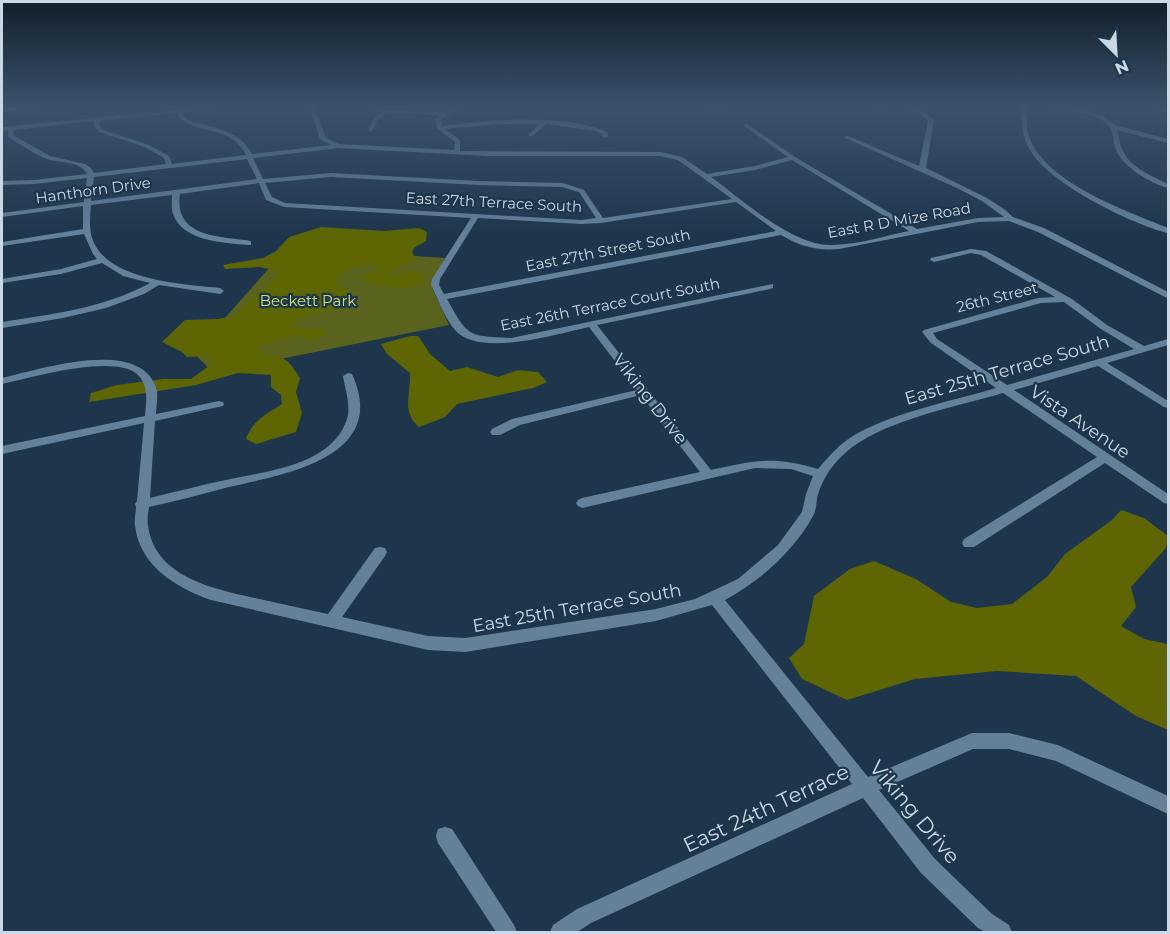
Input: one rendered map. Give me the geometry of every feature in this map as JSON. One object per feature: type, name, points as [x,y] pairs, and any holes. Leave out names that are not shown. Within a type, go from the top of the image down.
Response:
[{"type":"street","points":[[33,150],[48,157],[83,165],[89,169],[91,175],[87,231],[93,250],[103,260],[127,274],[159,282],[220,291]]},
{"type":"street","points":[[156,150],[167,157],[169,165]]},
{"type":"street","points":[[245,150],[250,155]]},
{"type":"street","name":"East R D Mize Road","points":[[2,183],[91,175],[303,150]]},
{"type":"street","name":"East R D Mize Road","points":[[399,150],[457,153],[660,154],[680,158],[782,232],[800,243],[825,248],[986,218],[1010,219],[1041,230],[1168,295]]},
{"type":"street","points":[[781,150],[916,232]]},
{"type":"street","points":[[875,150],[999,207],[1010,219]]},
{"type":"street","points":[[922,170],[926,150]]},
{"type":"street","points":[[1031,150],[1042,163],[1077,188],[1168,231]]},
{"type":"street","points":[[1119,150],[1130,164],[1168,186]]},
{"type":"street","name":"East 27th Terrace South","points":[[250,155],[269,198],[284,205],[560,222],[600,221],[738,200]]},
{"type":"street","points":[[707,176],[755,168],[793,158]]},
{"type":"street","name":"Hanthorn Drive","points":[[2,215],[260,181],[331,175],[478,183],[563,184],[582,191],[600,221]]},
{"type":"street","points":[[176,192],[177,214],[187,225],[209,236],[248,243]]},
{"type":"street","points":[[441,297],[435,285],[436,279],[475,217]]},
{"type":"street","points":[[2,244],[87,231]]},
{"type":"street","name":"East 27th Street South","points":[[441,297],[782,232]]},
{"type":"street","points":[[934,260],[971,251],[983,253],[1064,299],[1104,327],[1142,349]]},
{"type":"street","points":[[2,281],[61,271],[103,260]]},
{"type":"street","points":[[2,325],[106,307],[131,298],[159,282]]},
{"type":"street","name":"East 26th Terrace Court South","points":[[441,297],[459,329],[468,335],[491,342],[511,341],[592,325],[770,286]]},
{"type":"street","name":"26th Street","points":[[937,328],[1041,300],[1064,299]]},
{"type":"street","name":"Viking Drive","points":[[592,325],[708,474]]},
{"type":"street","name":"Vista Avenue","points":[[937,328],[927,332],[934,341],[1168,501]]},
{"type":"street","name":"East 25th Terrace South","points":[[2,381],[87,365],[110,363],[135,368],[147,378],[152,393],[141,525],[146,544],[156,562],[173,577],[211,594],[428,642],[465,645],[656,615],[715,598],[743,583],[783,549],[808,513],[820,474],[853,441],[879,427],[1168,342]]},
{"type":"street","points":[[1099,362],[1168,405]]},
{"type":"street","points":[[141,504],[283,471],[325,453],[342,439],[353,420],[354,411],[348,376]]},
{"type":"street","points":[[496,432],[516,422],[644,391]]},
{"type":"street","points":[[2,450],[219,404]]},
{"type":"street","points":[[969,543],[1104,458]]},
{"type":"street","points":[[582,504],[708,474],[767,463],[791,465],[820,474]]},
{"type":"street","points":[[331,621],[380,552]]},
{"type":"street","name":"Viking Drive","points":[[715,598],[928,866],[986,921],[1002,933]]},
{"type":"street","name":"East 24th Terrace","points":[[560,933],[584,916],[972,741],[1009,741],[1058,753],[1168,805]]},
{"type":"street","points":[[445,836],[507,933]]},
{"type":"green space","points":[[321,227],[384,231],[419,228],[427,232],[426,241],[415,247],[412,252],[417,260],[388,273],[394,276],[412,270],[424,275],[425,281],[402,288],[385,286],[361,280],[361,276],[373,272],[378,267],[373,264],[352,269],[343,273],[336,280],[339,286],[349,290],[351,298],[333,309],[299,319],[292,327],[322,328],[327,332],[324,335],[314,339],[298,335],[259,347],[265,356],[286,360],[300,378],[296,392],[302,413],[296,432],[256,444],[246,439],[256,423],[282,404],[281,395],[271,387],[271,375],[238,373],[196,385],[89,402],[91,393],[117,385],[163,379],[191,379],[213,363],[206,356],[187,357],[162,342],[185,320],[234,316],[277,277],[277,271],[260,267],[225,269],[223,265],[263,258],[276,251],[289,237]]},
{"type":"green space","name":"Beckett Park","points":[[287,248],[445,258],[432,282],[432,288],[449,325],[211,371],[194,353]]},
{"type":"green space","points":[[418,336],[430,354],[450,371],[467,367],[498,377],[518,370],[538,372],[547,382],[533,388],[457,404],[445,417],[419,427],[413,421],[409,409],[410,373],[387,354],[381,344]]},
{"type":"green space","points":[[1121,510],[1144,518],[1168,536],[1166,548],[1131,587],[1136,607],[1121,626],[1144,639],[1168,644],[1168,730],[1136,716],[1076,676],[997,671],[915,679],[847,700],[802,679],[789,658],[804,644],[814,596],[850,569],[874,561],[916,579],[951,602],[977,608],[1012,604],[1047,577],[1065,554],[1112,520]]}]
